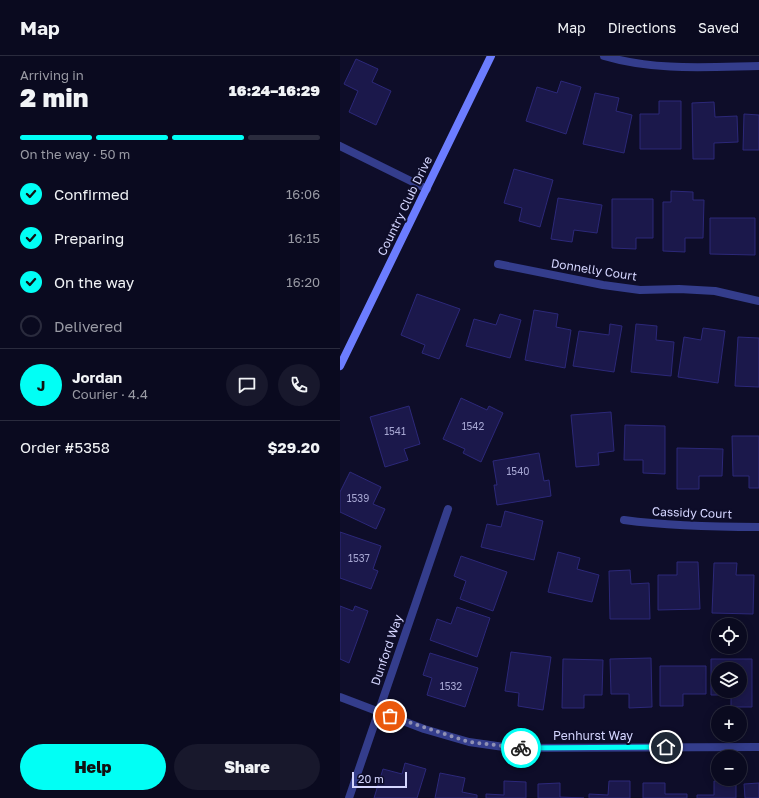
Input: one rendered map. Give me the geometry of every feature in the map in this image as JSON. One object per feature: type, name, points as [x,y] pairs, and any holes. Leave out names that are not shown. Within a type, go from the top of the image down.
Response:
[{"type":"street","name":"Country Club Drive","points":[[340,366],[491,56]]},
{"type":"street","points":[[604,56],[637,64],[672,67],[759,66]]},
{"type":"street","points":[[340,146],[427,189]]},
{"type":"street","name":"Donnelly Court","points":[[498,264],[603,285],[640,290],[679,289],[715,291],[759,301]]},
{"type":"street","name":"Dunford Way","points":[[350,798],[448,509]]},
{"type":"street","name":"Cassidy Court","points":[[624,520],[658,525],[695,527],[759,527]]},
{"type":"street","name":"Penhurst Way","points":[[340,697],[424,729],[469,742],[511,748],[759,747]]},
{"type":"building","points":[[356,59],[378,69],[372,82],[391,91],[376,125],[349,112],[358,91],[344,84]]},
{"type":"building","points":[[561,81],[581,87],[566,134],[526,121],[537,87],[557,93]]},
{"type":"building","points":[[595,93],[619,98],[616,111],[632,115],[624,153],[583,144]]},
{"type":"building","points":[[659,101],[681,101],[681,149],[640,149],[640,114],[659,114]]},
{"type":"building","points":[[714,102],[715,117],[737,116],[738,142],[714,143],[714,159],[693,159],[692,103]]},
{"type":"building","points":[[744,114],[759,115],[759,150],[743,150]]},
{"type":"building","points":[[514,169],[553,180],[540,227],[519,221],[522,208],[504,203]]},
{"type":"building","points":[[671,191],[693,192],[693,200],[704,200],[703,238],[685,238],[685,252],[663,251],[663,202],[671,202]]},
{"type":"building","points":[[558,198],[602,205],[597,233],[574,230],[572,242],[551,239]]},
{"type":"building","points":[[612,199],[653,199],[653,238],[636,238],[636,249],[612,248]]},
{"type":"building","points":[[710,218],[755,218],[755,255],[710,254]]},
{"type":"building","points":[[417,294],[460,309],[439,359],[422,353],[425,345],[401,335]]},
{"type":"building","points":[[534,310],[558,314],[556,327],[571,330],[565,368],[525,360]]},
{"type":"building","points":[[500,314],[521,320],[510,358],[466,346],[474,319],[496,325]]},
{"type":"building","points":[[610,324],[622,326],[614,372],[573,366],[579,331],[609,335]]},
{"type":"building","points":[[636,324],[657,326],[656,340],[674,342],[671,376],[631,372]]},
{"type":"building","points":[[703,328],[725,331],[718,383],[678,377],[684,337],[701,340]]},
{"type":"building","points":[[738,337],[759,338],[759,387],[735,386]]},
{"type":"building","points":[[461,398],[487,410],[489,406],[503,413],[481,462],[463,453],[465,449],[443,439]]},
{"type":"building","points":[[409,406],[420,444],[404,449],[408,460],[385,467],[370,417]]},
{"type":"building","points":[[611,412],[614,451],[598,453],[599,465],[576,467],[571,415]]},
{"type":"building","points":[[625,425],[665,426],[665,474],[643,473],[643,460],[624,460]]},
{"type":"building","points":[[732,436],[759,436],[759,488],[749,488],[749,476],[733,476]]},
{"type":"building","points":[[677,448],[723,449],[722,476],[699,476],[699,489],[677,489]]},
{"type":"building","points":[[539,453],[544,481],[549,480],[551,496],[497,505],[494,485],[497,485],[493,461]]},
{"type":"building","points":[[350,472],[381,487],[373,504],[385,509],[376,529],[340,512],[340,492]]},
{"type":"building","points":[[505,511],[543,521],[534,560],[481,547],[487,524],[501,527]]},
{"type":"building","points":[[340,532],[381,546],[373,569],[378,571],[371,589],[340,578]]},
{"type":"building","points":[[558,552],[580,558],[577,569],[599,575],[592,602],[548,592]]},
{"type":"building","points":[[461,556],[507,572],[493,611],[460,599],[466,581],[454,576]]},
{"type":"building","points":[[677,562],[698,562],[700,609],[658,610],[658,575],[677,575]]},
{"type":"building","points":[[714,563],[737,563],[736,575],[754,575],[753,614],[712,613]]},
{"type":"building","points":[[630,570],[631,584],[649,583],[650,619],[610,619],[609,571]]},
{"type":"building","points":[[340,606],[353,611],[355,606],[368,611],[349,663],[340,659]]},
{"type":"building","points":[[457,607],[490,618],[477,657],[430,640],[437,619],[451,624]]},
{"type":"building","points":[[511,652],[551,657],[543,710],[518,706],[519,693],[505,691]]},
{"type":"building","points":[[430,653],[478,668],[465,707],[427,695],[432,678],[423,675]]},
{"type":"building","points":[[651,658],[652,707],[629,708],[629,694],[611,694],[610,659]]},
{"type":"building","points":[[563,659],[603,660],[602,695],[584,695],[584,708],[562,708]]},
{"type":"building","points":[[711,659],[752,659],[752,707],[731,706],[731,698],[747,698],[747,662],[711,662]]},
{"type":"building","points":[[660,666],[706,666],[706,694],[683,694],[683,706],[660,706]]},
{"type":"building","points":[[405,763],[426,769],[417,798],[374,798],[383,769],[402,774]]},
{"type":"building","points":[[440,773],[465,778],[462,792],[477,795],[477,798],[435,798]]},
{"type":"building","points":[[504,781],[526,782],[526,798],[486,798],[486,794],[504,795]]},
{"type":"building","points":[[609,781],[630,781],[630,798],[589,798],[589,794],[608,795]]},
{"type":"building","points":[[560,783],[560,797],[584,798],[538,798],[538,784]]},
{"type":"building","points":[[643,783],[665,783],[665,794],[687,794],[687,798],[643,798]]},
{"type":"building","points":[[759,783],[759,798],[745,798],[744,786],[747,786],[747,784]]},
{"type":"building","points":[[714,786],[736,786],[736,798],[697,798],[697,795],[714,795]]},
{"type":"way so far","points":[[390,716],[424,729],[469,742],[521,748]]},
{"type":"route","points":[[521,748],[666,747]]}]
